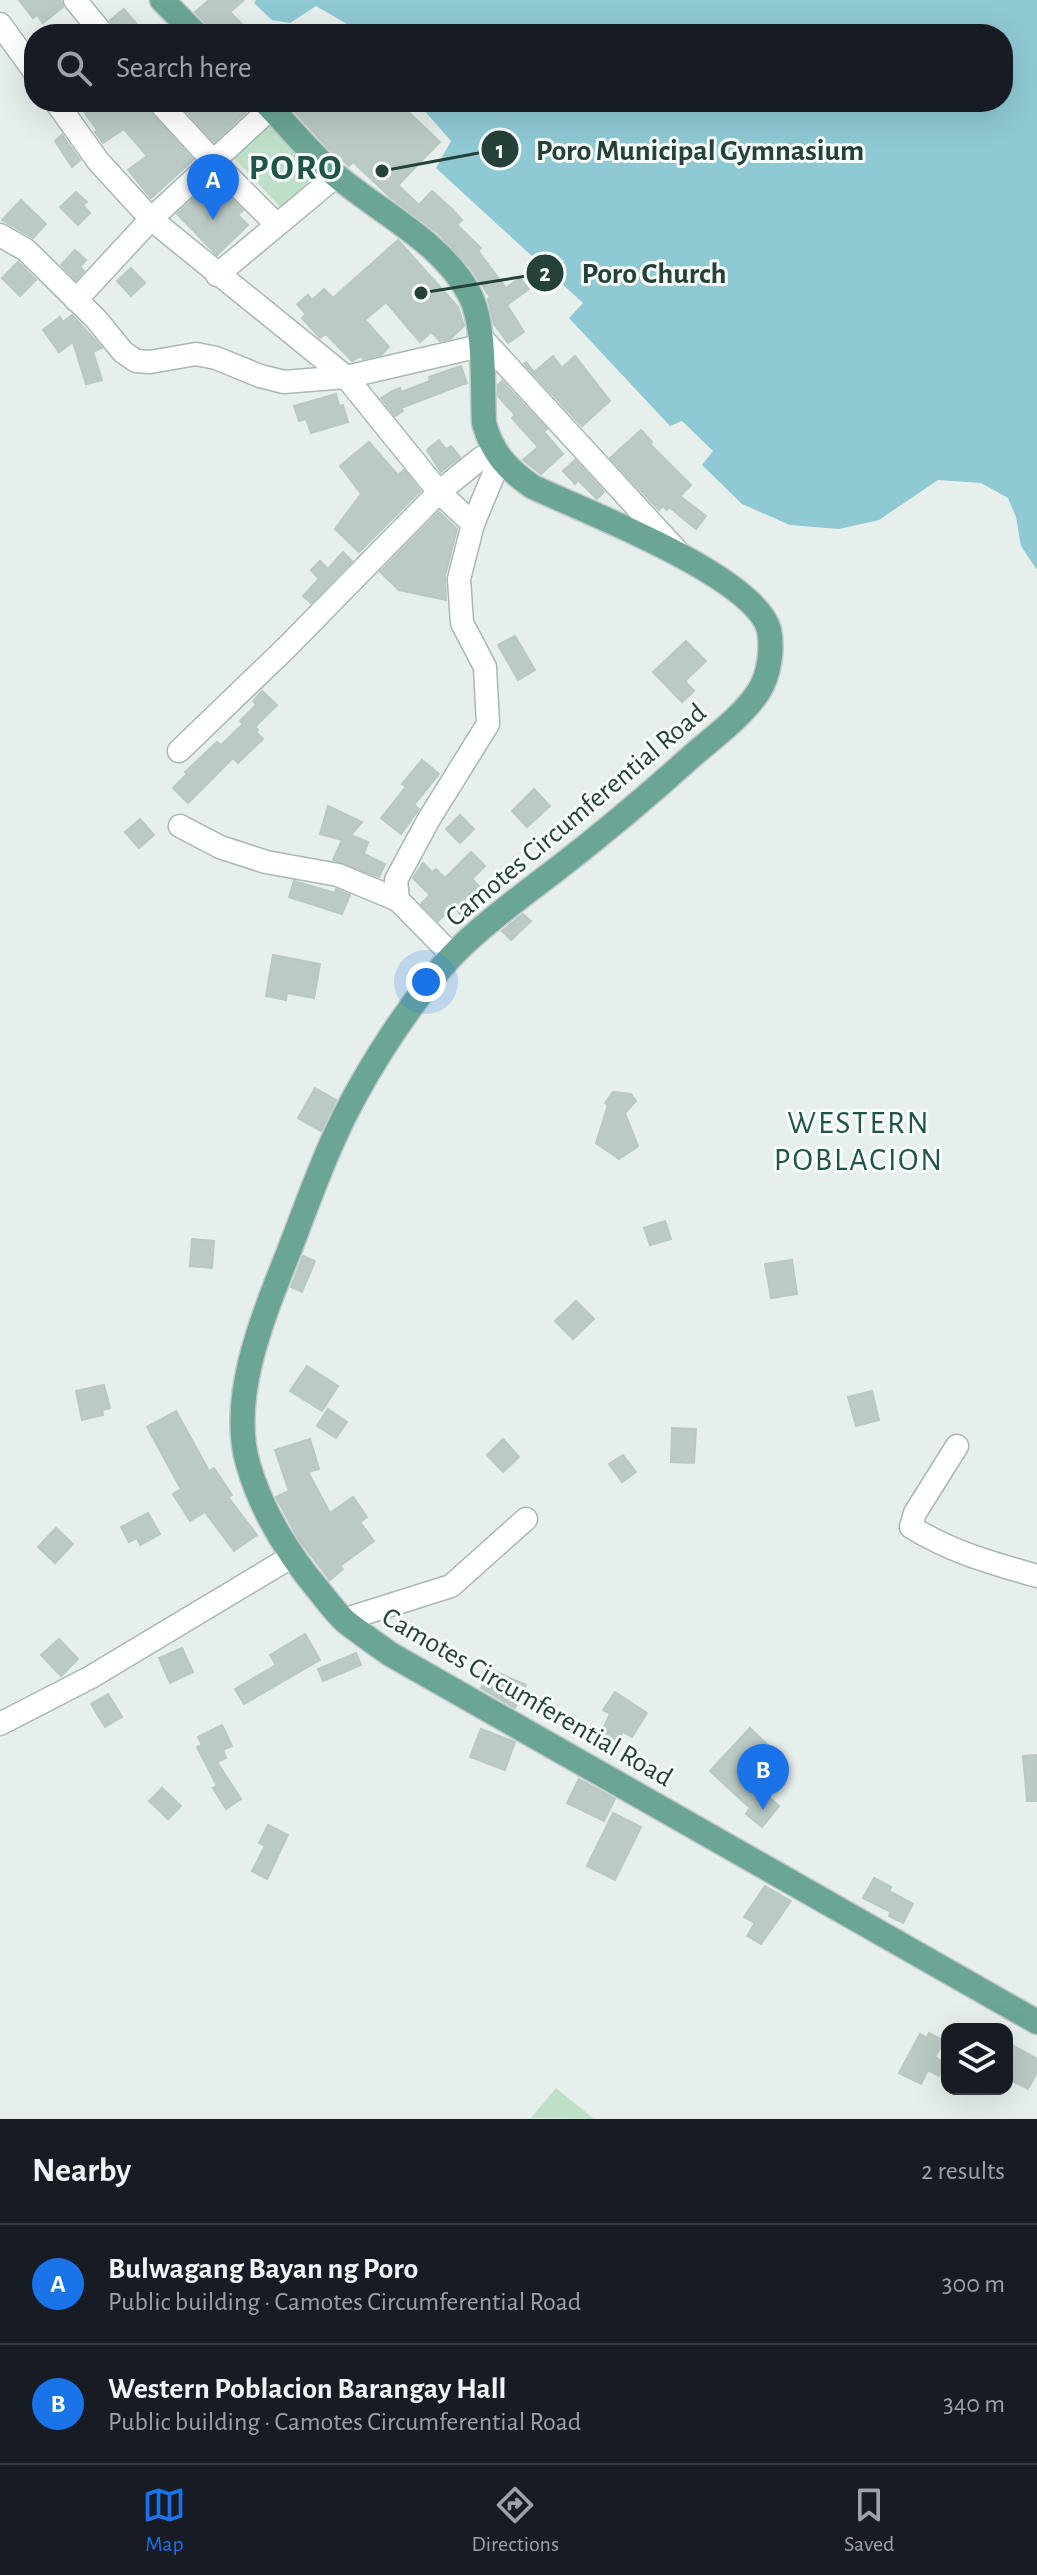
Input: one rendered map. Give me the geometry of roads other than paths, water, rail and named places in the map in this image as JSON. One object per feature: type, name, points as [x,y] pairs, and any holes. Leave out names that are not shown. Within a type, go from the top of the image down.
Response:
[{"type":"main road","points":[[162,0],[186,24]]},
{"type":"main road","points":[[275,112],[336,176],[448,265],[471,297],[479,340],[484,423],[488,439],[498,456]]},
{"type":"main road","name":"Camotes Circumferential Road","points":[[498,456],[513,474],[533,487],[722,578],[762,616],[769,631],[767,676],[758,693],[736,718],[630,811],[519,898],[453,956],[437,972],[373,1065],[335,1136],[270,1299],[244,1389],[247,1462],[277,1533],[291,1557],[343,1620],[390,1654],[1037,2022]]},
{"type":"street","points":[[75,0],[95,24]]},
{"type":"street","points":[[0,24],[24,57]]},
{"type":"street","points":[[63,112],[98,161],[151,219],[346,377],[439,492],[473,524]]},
{"type":"street","points":[[168,112],[276,224]]},
{"type":"street","points":[[76,300],[151,219],[261,112]]},
{"type":"street","points":[[217,275],[336,176]]},
{"type":"street","points":[[0,235],[26,250],[123,352],[136,361],[150,362],[196,354],[284,382],[346,377],[479,340],[681,556]]},
{"type":"street","points":[[179,751],[287,647],[439,492],[481,458],[498,456],[473,524],[459,579],[462,623],[485,667],[488,724],[429,819],[396,880],[398,900]]},
{"type":"street","points":[[180,826],[220,847],[266,862],[338,875],[398,900],[453,956]]},
{"type":"street","points":[[957,1446],[915,1513],[911,1527],[937,1543],[973,1558],[1037,1576]]},
{"type":"street","points":[[343,1620],[451,1586],[526,1519]]},
{"type":"street","points":[[0,1724],[91,1677],[291,1557]]},
{"type":"water","points":[[256,0],[1037,0],[1037,570],[1021,546],[1016,517],[1008,498],[981,483],[938,480],[879,520],[839,529],[790,525],[742,504],[702,465],[713,451],[682,421],[670,426],[569,318],[583,303],[436,168],[451,141],[426,112],[1013,112],[1013,24],[347,24],[316,6],[290,23],[272,20],[254,3]]},
{"type":"place","name":"Poro Municipal Gymnasium","points":[[382,171]]},
{"type":"place","name":"Bulwagang Bayan ng Poro","points":[[213,220]]},
{"type":"place","name":"Poro Church","points":[[421,293]]},
{"type":"place","name":"Western Poblacion Barangay Hall","points":[[763,1810]]},
{"type":"district","name":"PORO","points":[[296,166]]},
{"type":"district","name":"WESTERN POBLACION","points":[[859,1140]]}]
